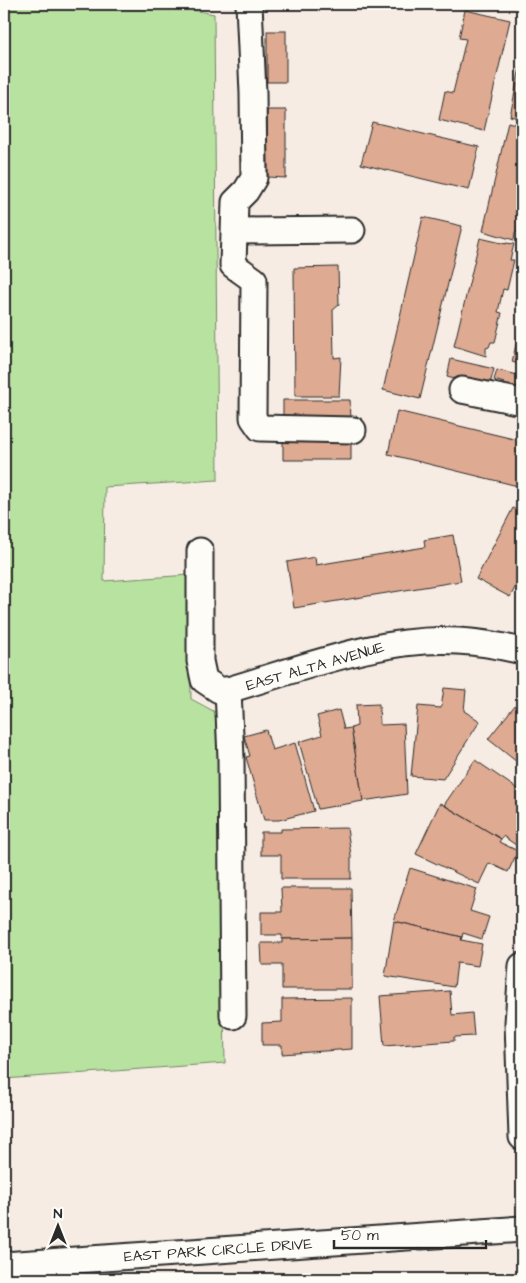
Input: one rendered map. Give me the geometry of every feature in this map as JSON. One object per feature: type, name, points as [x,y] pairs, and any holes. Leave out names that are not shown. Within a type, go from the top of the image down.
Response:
[{"type":"street","points":[[249,4],[254,178],[246,191],[235,202],[233,265],[254,280],[253,418],[260,428],[353,430]]},
{"type":"street","points":[[234,231],[352,230]]},
{"type":"street","points":[[462,390],[522,402]]},
{"type":"street","points":[[200,551],[200,662],[204,680],[220,690],[228,690],[231,758],[233,1016]]},
{"type":"street","name":"EAST ALTA AVENUE","points":[[228,690],[364,650],[393,644],[458,640],[522,651]]},
{"type":"street","points":[[522,966],[518,1023],[522,1137]]},
{"type":"street","name":"EAST PARK CIRCLE DRIVE","points":[[4,1265],[522,1229]]},
{"type":"green space","points":[[4,4],[175,4],[187,9],[214,14],[218,480],[105,487],[104,581],[189,575],[191,699],[219,714],[225,1063],[4,1079]]},
{"type":"building","points":[[465,10],[510,20],[484,131],[439,120],[445,91],[453,93],[466,39],[459,38]]},
{"type":"building","points":[[267,31],[286,31],[286,82],[267,82]]},
{"type":"building","points":[[522,58],[522,119],[510,116]]},
{"type":"building","points":[[267,110],[286,110],[286,178],[268,177]]},
{"type":"building","points":[[372,122],[479,147],[469,190],[361,164]]},
{"type":"building","points":[[508,122],[522,126],[522,227],[519,226],[517,232],[515,232],[514,240],[483,231]]},
{"type":"building","points":[[423,217],[462,226],[420,399],[383,390]]},
{"type":"building","points":[[480,238],[514,244],[510,260],[514,260],[507,290],[503,289],[498,312],[502,313],[495,342],[491,342],[489,347],[486,348],[486,356],[454,346]]},
{"type":"building","points":[[338,267],[339,305],[333,310],[334,358],[341,357],[339,396],[295,396],[294,268]]},
{"type":"building","points":[[520,327],[522,328],[522,365],[512,362]]},
{"type":"building","points":[[451,359],[494,369],[489,388],[447,377]]},
{"type":"building","points":[[497,370],[522,376],[522,396],[501,391],[504,383],[494,380]]},
{"type":"building","points":[[283,400],[350,400],[351,418],[283,419]]},
{"type":"building","points":[[397,411],[522,441],[522,487],[388,454]]},
{"type":"building","points":[[351,440],[351,460],[283,460],[283,441]]},
{"type":"building","points":[[513,508],[522,513],[522,575],[510,597],[476,579]]},
{"type":"building","points":[[453,535],[461,581],[294,608],[287,562],[315,557],[316,565],[425,547],[424,540]]},
{"type":"building","points":[[444,688],[466,690],[464,711],[480,721],[443,779],[411,776],[418,706],[441,708]]},
{"type":"building","points":[[520,699],[522,701],[522,766],[488,739]]},
{"type":"building","points":[[379,704],[380,725],[404,724],[407,794],[363,801],[351,728],[357,726],[356,705]]},
{"type":"building","points":[[339,710],[344,729],[351,728],[363,801],[318,809],[299,742],[322,735],[317,716]]},
{"type":"building","points":[[266,730],[272,750],[295,743],[314,811],[279,820],[264,820],[246,757],[250,756],[244,736]]},
{"type":"building","points":[[475,760],[522,792],[522,808],[516,817],[522,821],[522,844],[520,848],[503,836],[501,839],[444,805]]},
{"type":"building","points":[[440,803],[501,839],[499,842],[518,851],[508,872],[489,863],[479,884],[416,854]]},
{"type":"building","points":[[347,828],[351,855],[351,879],[281,879],[281,855],[261,855],[261,832],[281,832],[281,829]]},
{"type":"building","points":[[410,868],[477,889],[470,911],[489,917],[482,939],[463,933],[462,937],[394,921]]},
{"type":"building","points":[[281,888],[351,888],[352,938],[282,939],[282,935],[261,935],[261,912],[282,912]]},
{"type":"building","points":[[394,921],[462,937],[461,940],[482,944],[478,966],[457,963],[454,987],[385,976]]},
{"type":"building","points":[[352,938],[352,989],[282,989],[282,965],[262,965],[261,943],[282,943],[282,939]]},
{"type":"building","points":[[450,991],[452,1015],[472,1013],[474,1036],[454,1037],[454,1041],[384,1046],[380,996]]},
{"type":"building","points":[[352,998],[352,1049],[282,1054],[282,1045],[262,1045],[262,1023],[282,1022],[282,999]]}]
